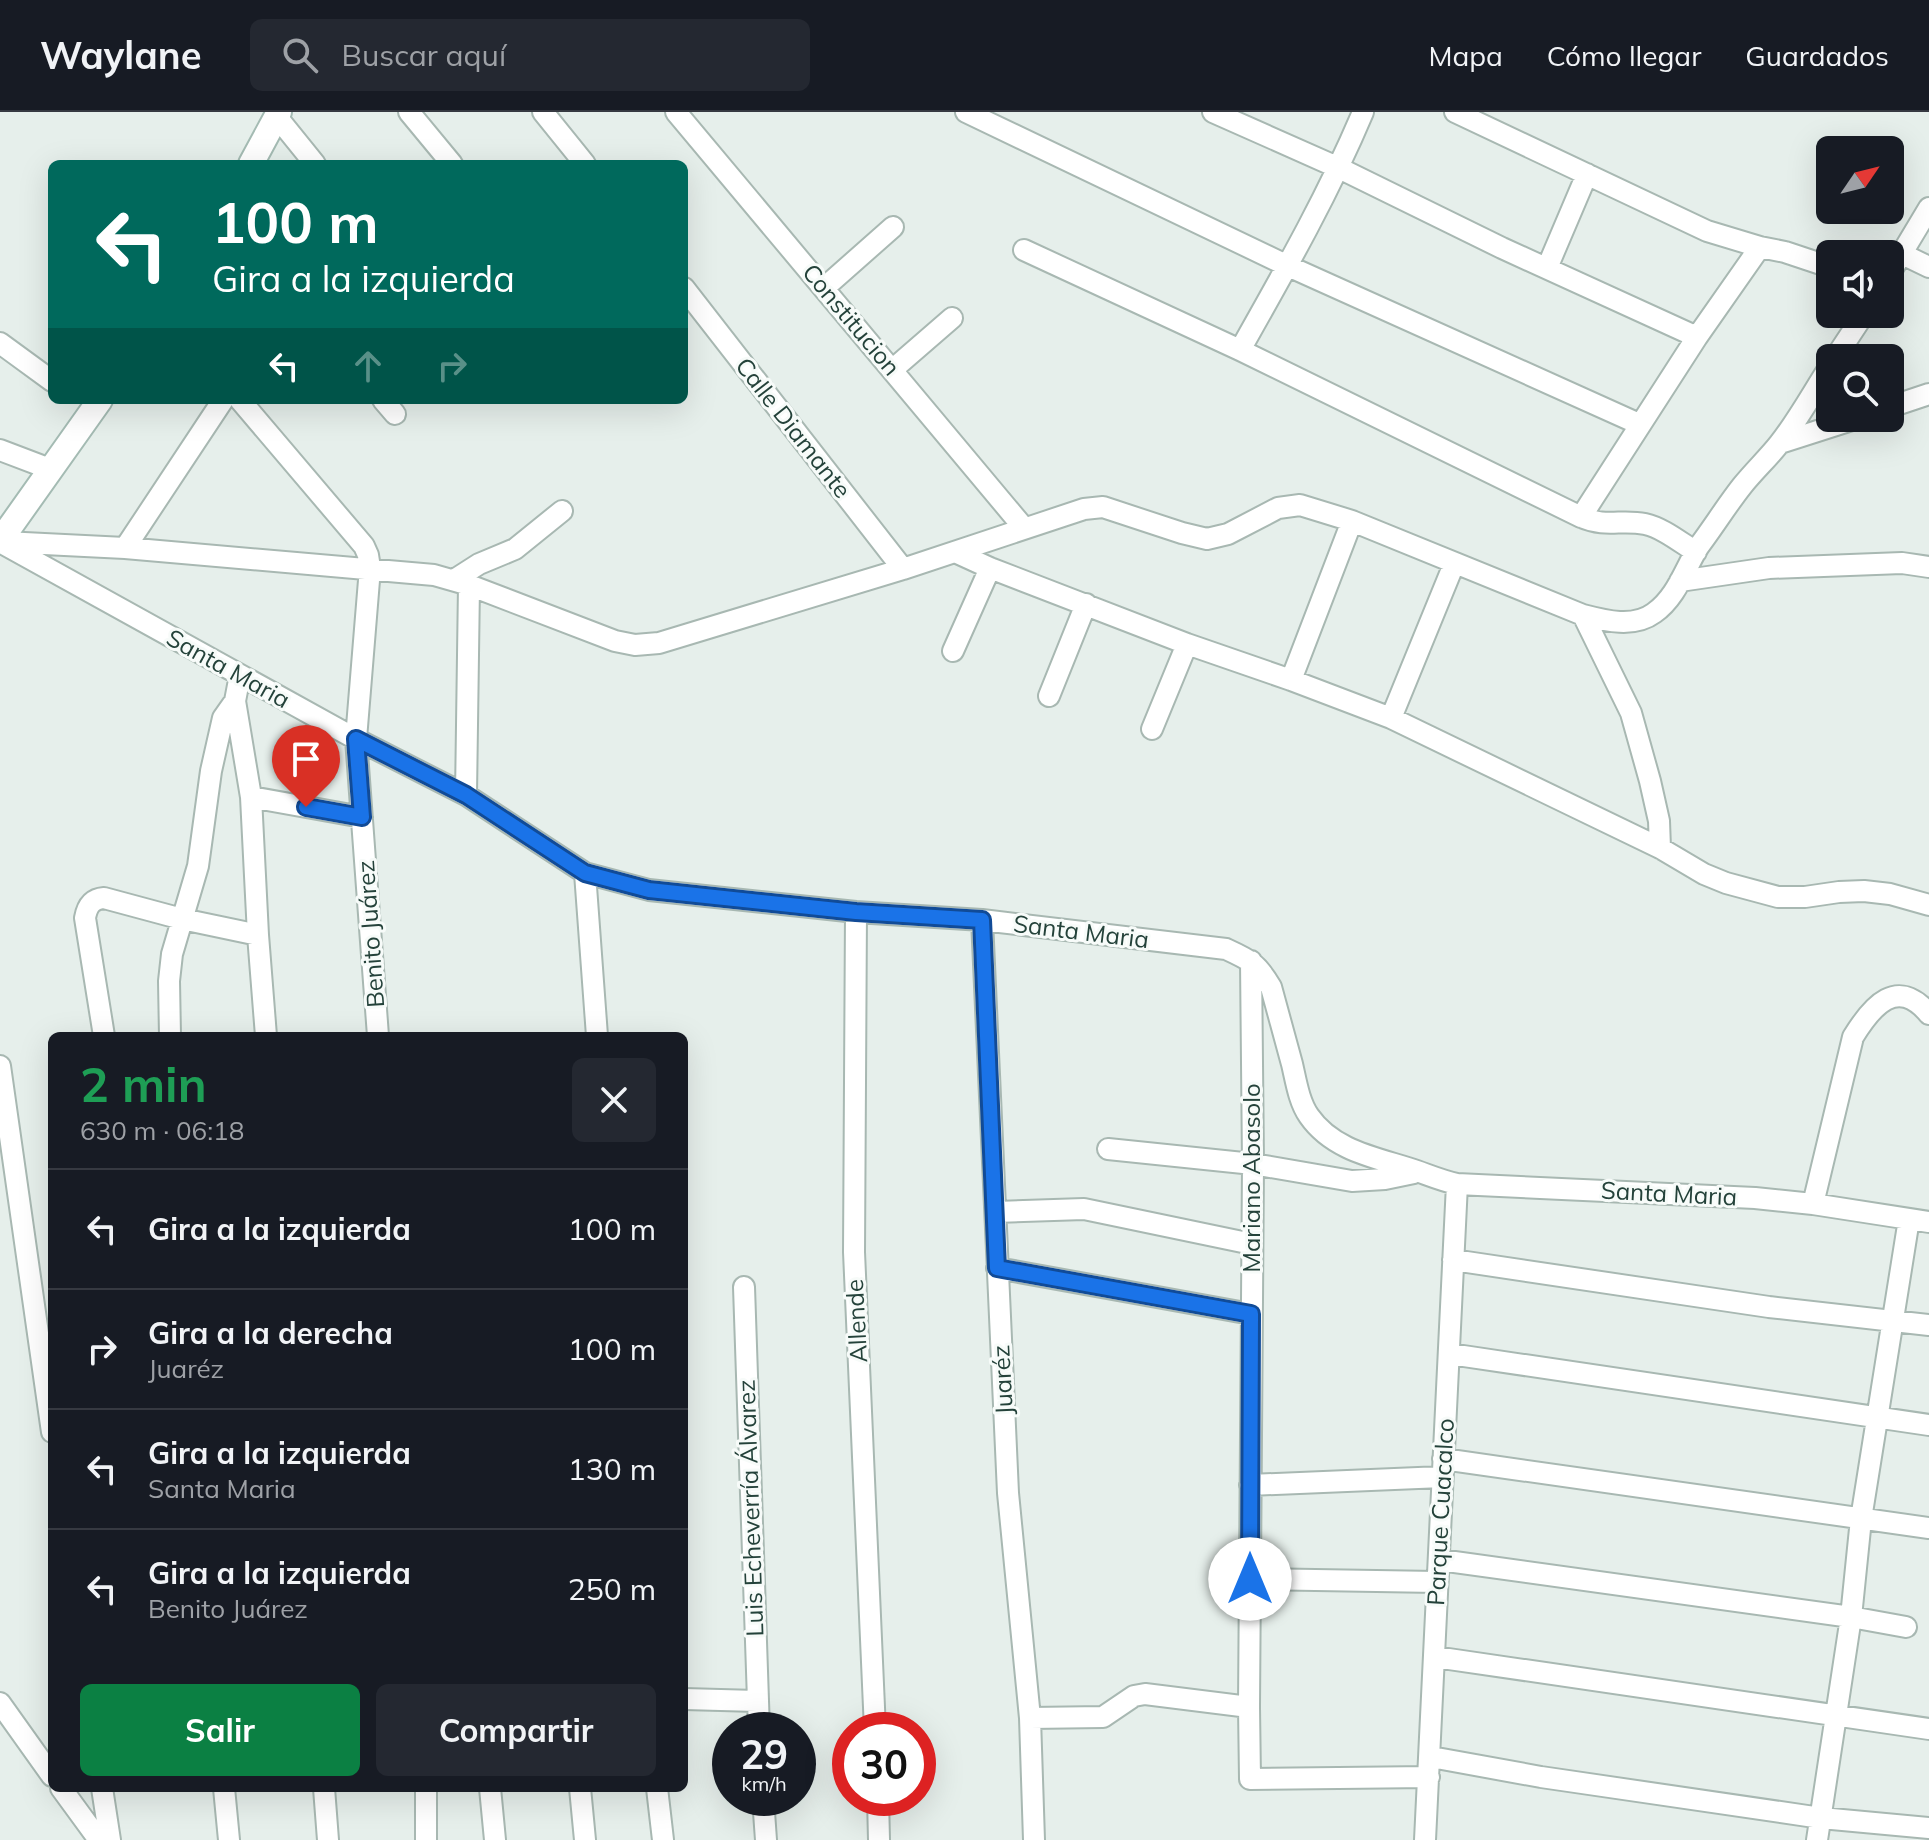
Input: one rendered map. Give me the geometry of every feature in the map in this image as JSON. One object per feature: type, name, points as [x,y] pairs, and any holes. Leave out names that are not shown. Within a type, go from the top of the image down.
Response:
[{"type":"main road","points":[[253,160],[278,115]]},
{"type":"main road","points":[[0,541],[90,404]]},
{"type":"street","points":[[409,112],[449,160]]},
{"type":"street","points":[[543,112],[582,160]]},
{"type":"street","name":"Constitucion","points":[[676,112],[1024,528]]},
{"type":"street","points":[[966,112],[1288,266],[1639,424]]},
{"type":"street","points":[[1213,112],[1697,337]]},
{"type":"street","points":[[1240,350],[1339,168],[1363,112]]},
{"type":"street","points":[[1455,112],[1707,231],[1816,262]]},
{"type":"street","points":[[278,115],[312,160]]},
{"type":"street","points":[[1547,268],[1587,174]]},
{"type":"street","points":[[1904,251],[1929,208]]},
{"type":"street","points":[[824,288],[893,227]]},
{"type":"street","points":[[1581,517],[1639,424],[1760,247]]},
{"type":"street","points":[[1024,250],[1240,350],[1581,517],[1605,524],[1648,524],[1696,552]]},
{"type":"street","points":[[1904,255],[1929,267]]},
{"type":"street","name":"Calle Diamante","points":[[688,293],[903,569]]},
{"type":"street","points":[[892,370],[952,318]]},
{"type":"street","points":[[0,343],[48,378]]},
{"type":"street","points":[[0,541],[125,548],[434,575],[615,641],[635,645],[659,643],[903,569],[1084,509],[1103,507],[1207,539],[1228,534],[1278,508],[1300,505],[1352,521],[1583,615],[1624,622],[1640,620],[1655,612],[1680,581],[1696,552],[1742,486],[1780,443],[1816,388]]},
{"type":"street","points":[[1904,402],[1929,394]]},
{"type":"street","points":[[125,548],[220,404]]},
{"type":"street","points":[[243,404],[364,546],[370,568]]},
{"type":"street","points":[[1780,443],[1816,431]]},
{"type":"street","points":[[0,450],[50,469]]},
{"type":"street","points":[[466,795],[462,583],[479,564],[515,549],[562,511]]},
{"type":"street","points":[[1291,680],[1352,521]]},
{"type":"street","name":"Santa Maria","points":[[0,541],[356,739],[466,795],[585,873],[649,890],[856,912],[982,920],[1226,949],[1251,961],[1271,987],[1300,1097],[1308,1115],[1337,1142],[1382,1162],[1457,1184],[1755,1198],[1919,1220]]},
{"type":"street","points":[[955,552],[1187,644],[1391,718],[1660,848],[1704,874],[1737,886],[1778,897],[1864,891],[1890,894],[1929,905]]},
{"type":"street","points":[[1680,581],[1769,568],[1902,563],[1929,567]]},
{"type":"street","points":[[1391,718],[1454,564]]},
{"type":"street","name":"Benito Juárez","points":[[370,568],[356,739],[378,1032]]},
{"type":"street","points":[[953,651],[990,568]]},
{"type":"street","points":[[1049,696],[1086,604]]},
{"type":"street","points":[[1583,615],[1631,713],[1659,821],[1660,848]]},
{"type":"street","points":[[1152,729],[1187,644]]},
{"type":"street","points":[[240,675],[235,701],[251,797],[266,1032]]},
{"type":"street","points":[[170,1032],[172,954],[198,866],[211,771],[223,718],[235,701]]},
{"type":"street","points":[[251,797],[362,817]]},
{"type":"street","points":[[585,873],[597,1032]]},
{"type":"street","points":[[103,1032],[85,918],[93,901],[104,898],[258,935]]},
{"type":"street","name":"Allende","points":[[856,912],[854,1252],[874,1712]]},
{"type":"street","name":"Juaréz","points":[[982,920],[1008,1493],[1030,1718],[1034,1840]]},
{"type":"street","name":"Mariano Abasolo","points":[[1251,961],[1250,1779],[1430,1767]]},
{"type":"street","points":[[1813,1204],[1853,1037],[1859,1027],[1876,1005],[1892,996],[1907,997],[1921,1004],[1929,1014]]},
{"type":"street","points":[[0,1066],[48,1404]]},
{"type":"street","points":[[1108,1149],[1253,1164],[1352,1181],[1385,1179],[1418,1172]]},
{"type":"street","name":"Parque Cuacalco","points":[[1425,1840],[1457,1184]]},
{"type":"street","points":[[996,1212],[1084,1209],[1252,1244]]},
{"type":"street","points":[[1817,1840],[1851,1617],[1861,1519],[1894,1320],[1919,1220]]},
{"type":"street","points":[[1453,1260],[1769,1307],[1929,1325]]},
{"type":"street","points":[[997,1268],[1251,1314]]},
{"type":"street","name":"Luis Echeverría Álvarez","points":[[744,1287],[758,1712]]},
{"type":"street","points":[[1450,1354],[1929,1425]]},
{"type":"street","points":[[1250,1485],[1442,1468],[1929,1528]]},
{"type":"street","points":[[1440,1560],[1906,1627]]},
{"type":"street","points":[[1250,1579],[1437,1582]]},
{"type":"street","points":[[1435,1657],[1929,1729]]},
{"type":"street","points":[[1030,1718],[1103,1717],[1134,1696],[1145,1694],[1249,1707]]},
{"type":"street","points":[[688,1699],[757,1701]]},
{"type":"street","points":[[0,1703],[48,1771]]},
{"type":"street","points":[[1430,1767],[1541,1777],[1821,1818],[1929,1828]]},
{"type":"street","points":[[64,1792],[99,1840]]},
{"type":"street","points":[[103,1792],[110,1840]]},
{"type":"street","points":[[224,1792],[229,1840]]},
{"type":"street","points":[[324,1792],[328,1840]]},
{"type":"street","points":[[426,1792],[426,1840]]},
{"type":"street","points":[[490,1792],[495,1840]]},
{"type":"street","points":[[580,1792],[585,1840]]},
{"type":"street","points":[[657,1792],[663,1840]]},
{"type":"street","points":[[764,1816],[766,1840]]},
{"type":"street","points":[[878,1816],[879,1840]]},
{"type":"route","points":[[306,807],[362,817],[356,739],[466,795],[585,873],[649,890],[856,912],[982,920],[997,1268],[1251,1314],[1250,1579]]}]
